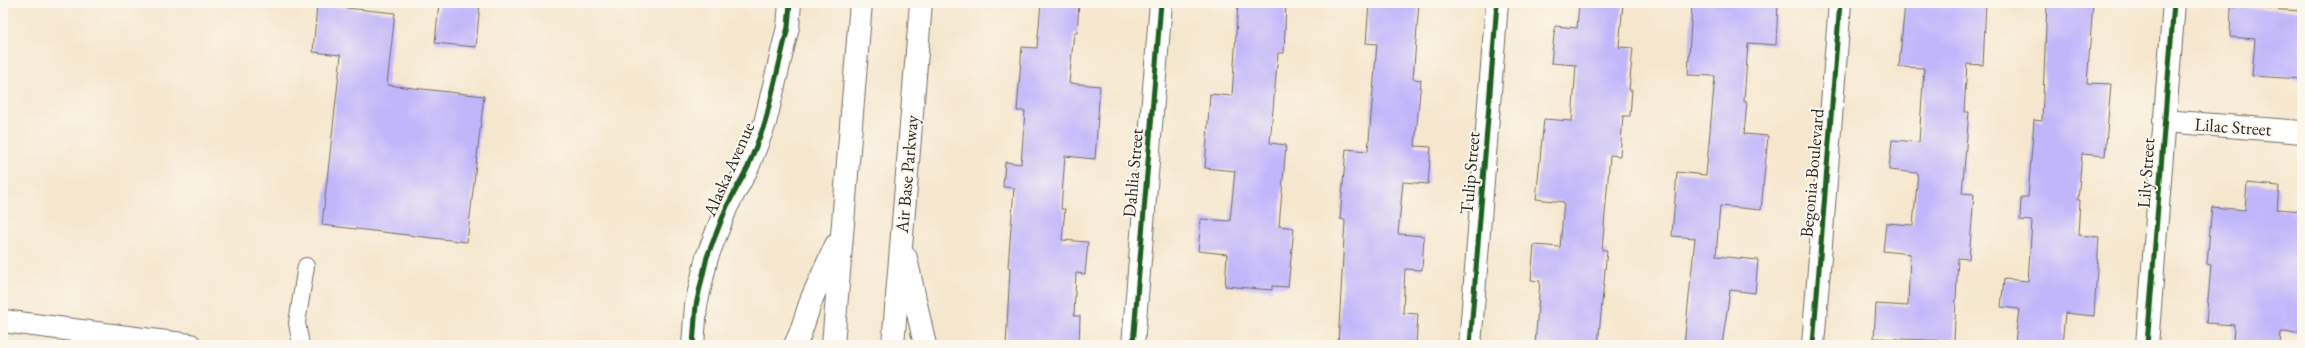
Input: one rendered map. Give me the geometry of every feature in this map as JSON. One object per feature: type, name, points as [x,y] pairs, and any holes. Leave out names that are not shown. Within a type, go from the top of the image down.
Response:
[{"type":"street","name":"Alaska Avenue","points":[[693,345],[696,306],[707,257],[727,206],[748,167],[765,123],[788,27],[790,3]]},
{"type":"street","points":[[833,345],[860,3]]},
{"type":"street","name":"Air Base Parkway","points":[[892,345],[921,3]]},
{"type":"street","name":"Dahlia Street","points":[[1133,345],[1161,3]]},
{"type":"street","name":"Tulip Street","points":[[1470,345],[1497,3]]},
{"type":"street","name":"Begonia Boulevard","points":[[1813,345],[1840,3]]},
{"type":"street","name":"Lily Street","points":[[2148,345],[2174,3]]},
{"type":"street","name":"Lilac Street","points":[[2164,121],[2302,132]]},
{"type":"street","points":[[795,345],[812,298],[842,231]]},
{"type":"street","points":[[902,237],[925,345]]},
{"type":"street","points":[[3,321],[190,345]]},
{"type":"lane","points":[[301,345],[297,323],[306,266]]},
{"type":"building","points":[[439,3],[480,3],[476,47],[435,43]]},
{"type":"building","points":[[1041,3],[1079,3],[1077,33],[1074,33],[1069,83],[1100,86],[1095,159],[1065,156],[1061,209],[1065,209],[1062,240],[1088,242],[1085,274],[1076,273],[1074,316],[1080,316],[1079,345],[1006,345],[1010,268],[1008,267],[1014,188],[1003,187],[1005,162],[1021,164],[1025,111],[1017,111],[1022,47],[1037,48]]},
{"type":"building","points":[[1238,3],[1286,3],[1284,53],[1278,53],[1270,143],[1286,145],[1279,226],[1294,228],[1288,287],[1272,286],[1272,290],[1225,286],[1227,254],[1198,251],[1201,219],[1230,221],[1235,171],[1205,168],[1210,94],[1232,96]]},
{"type":"building","points":[[1369,3],[1419,3],[1413,79],[1421,80],[1415,146],[1431,147],[1428,184],[1403,182],[1398,234],[1424,236],[1422,270],[1405,269],[1403,313],[1418,314],[1416,345],[1338,345],[1345,220],[1340,219],[1346,149],[1368,151],[1377,44],[1366,43]]},
{"type":"building","points":[[1579,3],[1623,3],[1619,47],[1633,48],[1629,90],[1632,90],[1630,116],[1623,116],[1620,156],[1610,155],[1602,250],[1607,250],[1598,345],[1535,345],[1540,281],[1531,280],[1534,245],[1560,247],[1564,202],[1536,199],[1544,119],[1572,121],[1576,65],[1551,63],[1555,26],[1577,28]]},
{"type":"building","points":[[1692,3],[1778,3],[1776,45],[1748,43],[1744,102],[1747,102],[1744,134],[1768,136],[1761,210],[1720,206],[1716,256],[1758,260],[1755,293],[1730,290],[1722,345],[1684,345],[1695,238],[1672,236],[1677,172],[1706,175],[1715,76],[1688,75]]},
{"type":"building","points":[[1905,3],[1986,3],[1983,65],[1967,64],[1964,112],[1969,112],[1962,193],[1974,194],[1969,259],[1958,258],[1954,341],[1874,338],[1876,304],[1908,306],[1910,254],[1883,251],[1886,223],[1913,225],[1918,173],[1889,170],[1892,140],[1919,142],[1924,68],[1899,67]]},
{"type":"building","points":[[2047,3],[2093,3],[2087,83],[2111,84],[2105,156],[2082,154],[2078,200],[2080,200],[2078,235],[2099,237],[2094,316],[2065,313],[2062,345],[2015,342],[2019,309],[2001,307],[2004,279],[2028,281],[2032,221],[2020,220],[2021,197],[2028,197],[2034,120],[2042,121]]},
{"type":"building","points":[[317,5],[395,13],[387,85],[484,96],[467,242],[322,225],[341,55],[313,52]]},
{"type":"building","points":[[2231,7],[2302,11],[2302,79],[2252,76],[2255,39],[2230,37]]},
{"type":"building","points":[[2247,183],[2279,186],[2277,209],[2302,211],[2302,298],[2299,333],[2281,332],[2280,345],[2233,345],[2234,325],[2206,323],[2211,265],[2207,264],[2212,207],[2245,210]]},
{"type":"cycle path","points":[[693,345],[696,305],[707,257],[727,206],[748,167],[765,123],[788,27],[790,3]]},
{"type":"cycle path","points":[[1133,345],[1161,3]]},
{"type":"cycle path","points":[[1470,345],[1497,3]]},
{"type":"cycle path","points":[[1813,345],[1840,3]]},
{"type":"cycle path","points":[[2147,345],[2174,3]]}]
